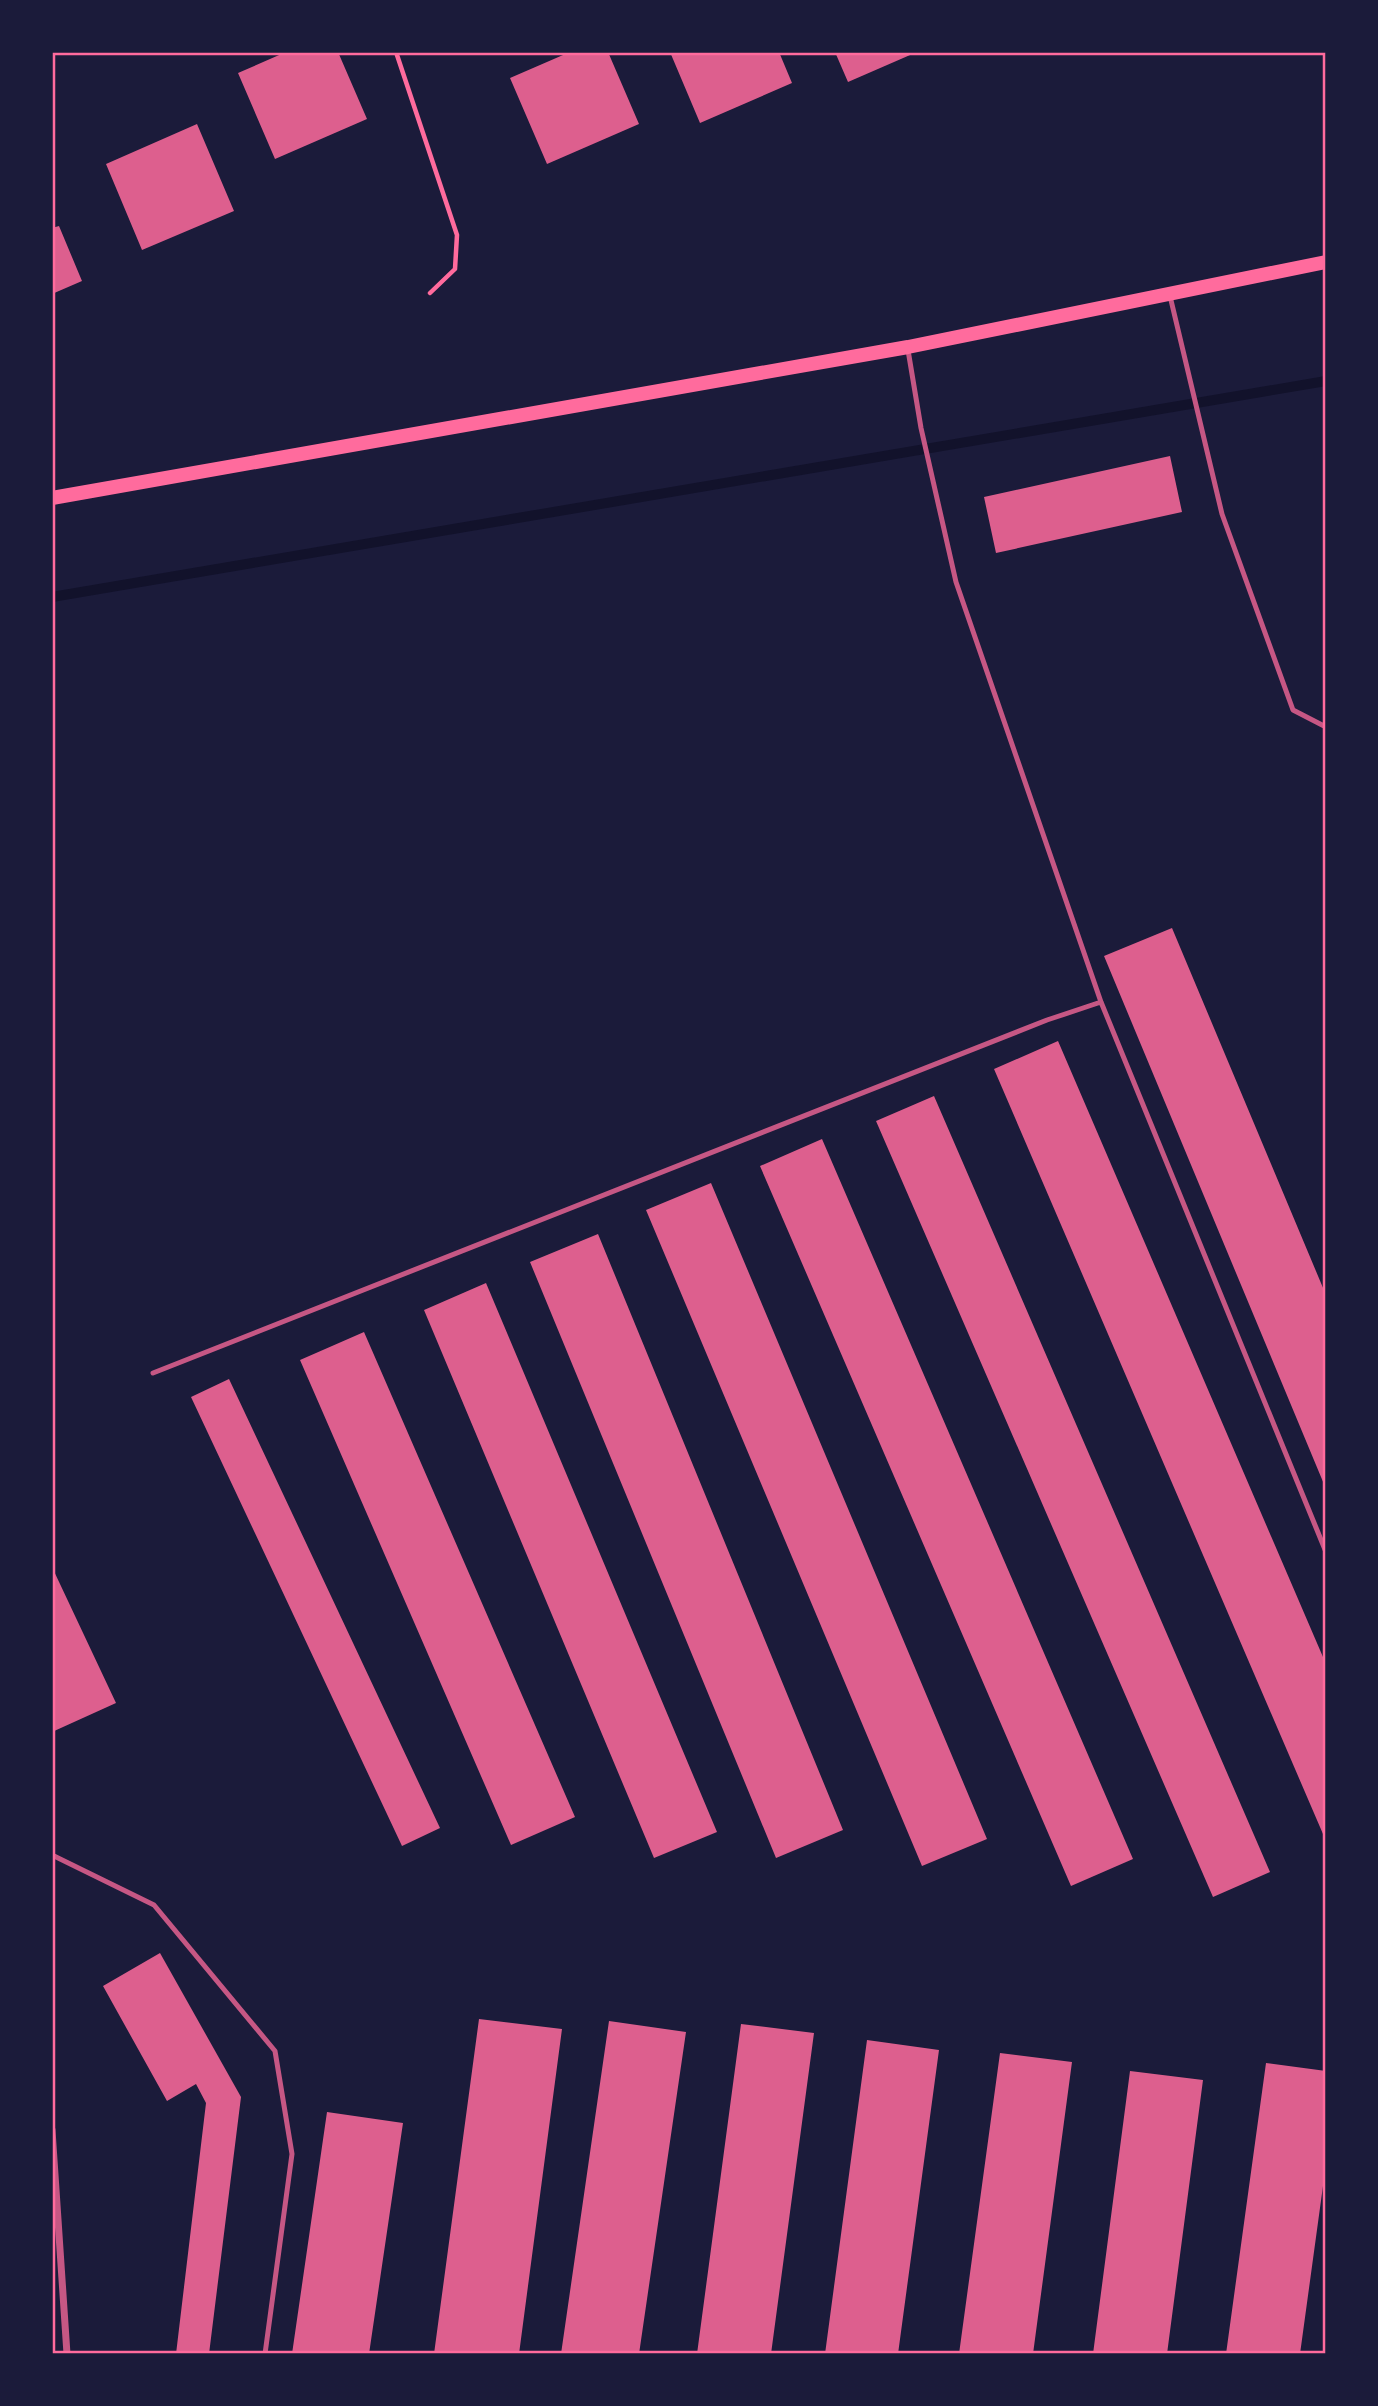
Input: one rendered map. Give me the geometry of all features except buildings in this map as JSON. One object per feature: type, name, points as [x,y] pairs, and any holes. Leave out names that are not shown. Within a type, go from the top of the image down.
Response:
[{"type":"main road","points":[[52,498],[908,347],[1325,262]]},
{"type":"street","points":[[52,2130],[67,2354]]},
{"type":"lane","points":[[1170,295],[1222,514],[1293,710],[1325,727]]},
{"type":"lane","points":[[908,347],[921,428],[956,582],[1101,1002],[1325,1552]]},
{"type":"lane","points":[[153,1373],[1047,1020],[1101,1002]]},
{"type":"lane","points":[[52,1855],[154,1905],[275,2051],[292,2154],[265,2354]]},
{"type":"path","points":[[396,52],[457,235],[455,269],[430,293]]},
{"type":"waterway","points":[[52,597],[1326,381]]}]
